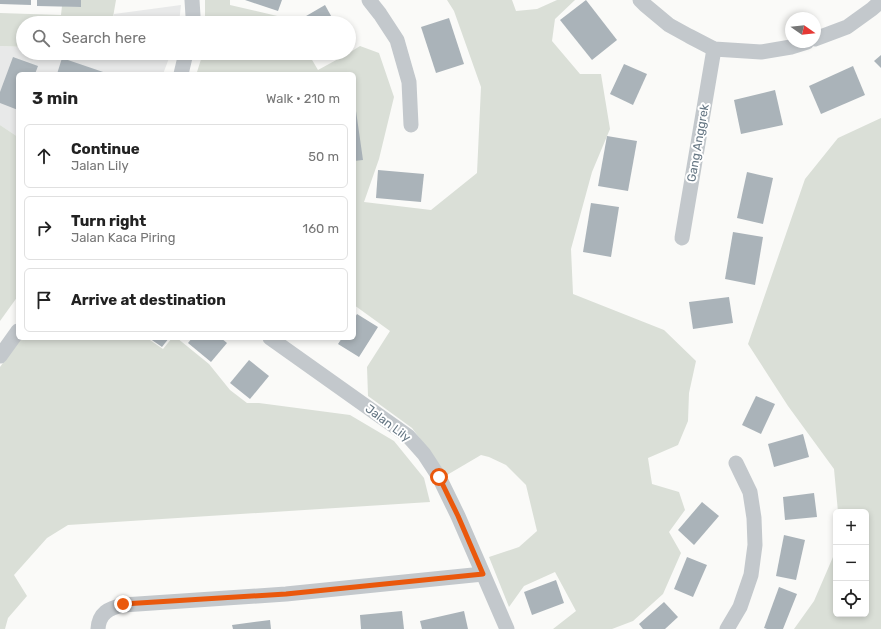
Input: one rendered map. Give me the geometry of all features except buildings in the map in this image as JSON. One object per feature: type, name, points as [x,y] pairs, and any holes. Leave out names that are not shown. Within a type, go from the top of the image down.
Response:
[{"type":"street","points":[[192,0],[193,16]]},
{"type":"street","points":[[369,0],[397,40],[409,82],[411,125]]},
{"type":"street","points":[[640,0],[669,25],[714,49],[761,52],[785,48]]},
{"type":"street","points":[[821,37],[847,27],[881,1]]},
{"type":"street","name":"Gang Anggrek","points":[[682,238],[714,49]]},
{"type":"street","points":[[181,72],[184,60]]},
{"type":"street","points":[[0,356],[16,334]]},
{"type":"street","name":"Jalan Lily","points":[[273,340],[408,436],[424,454],[439,477],[458,516],[507,629]]},
{"type":"street","points":[[727,629],[740,607],[751,575],[754,545],[754,518],[750,492],[736,463]]},
{"type":"street","points":[[98,629],[102,614],[112,607],[123,604],[286,594],[483,574]]},
{"type":"shaded area","points":[[81,0],[116,0],[113,16],[16,16],[16,47],[0,46],[0,13],[61,15],[62,6],[81,7]]},
{"type":"shaded area","points":[[205,0],[230,0],[230,5],[277,16],[205,16]]},
{"type":"shaded area","points":[[447,0],[512,0],[516,11],[537,9],[557,0],[575,0],[555,19],[552,41],[580,74],[601,74],[610,129],[592,172],[571,249],[573,294],[664,330],[696,361],[689,393],[688,421],[678,445],[648,458],[652,484],[679,492],[685,510],[669,532],[681,553],[663,594],[633,621],[612,629],[553,629],[576,611],[555,572],[524,586],[509,607],[489,557],[519,547],[537,531],[526,485],[506,465],[481,455],[447,475],[412,428],[368,396],[367,367],[390,331],[356,306],[356,72],[197,72],[201,60],[312,60],[318,70],[336,60],[356,60],[356,49],[360,46],[379,53],[394,97],[379,159],[364,202],[431,210],[477,173],[481,87],[454,11]]},
{"type":"shaded area","points":[[181,5],[180,16],[114,16],[114,14]]},
{"type":"shaded area","points":[[0,46],[16,47],[16,60],[168,60],[164,72],[16,72],[16,136],[0,125]]},
{"type":"shaded area","points":[[881,118],[881,629],[794,629],[814,601],[833,557],[833,617],[869,617],[869,509],[838,509],[834,469],[788,406],[748,344],[805,179],[838,138]]},
{"type":"shaded area","points":[[0,125],[16,136],[16,299],[0,321]]},
{"type":"shaded area","points":[[20,340],[150,340],[163,349],[170,340],[179,340],[209,364],[230,390],[247,403],[259,403],[350,415],[394,441],[424,478],[430,502],[68,525],[47,538],[14,575],[27,596],[8,618],[5,629],[0,629],[0,367]]},
{"type":"route","points":[[123,604],[286,594],[483,574],[439,477]]}]
